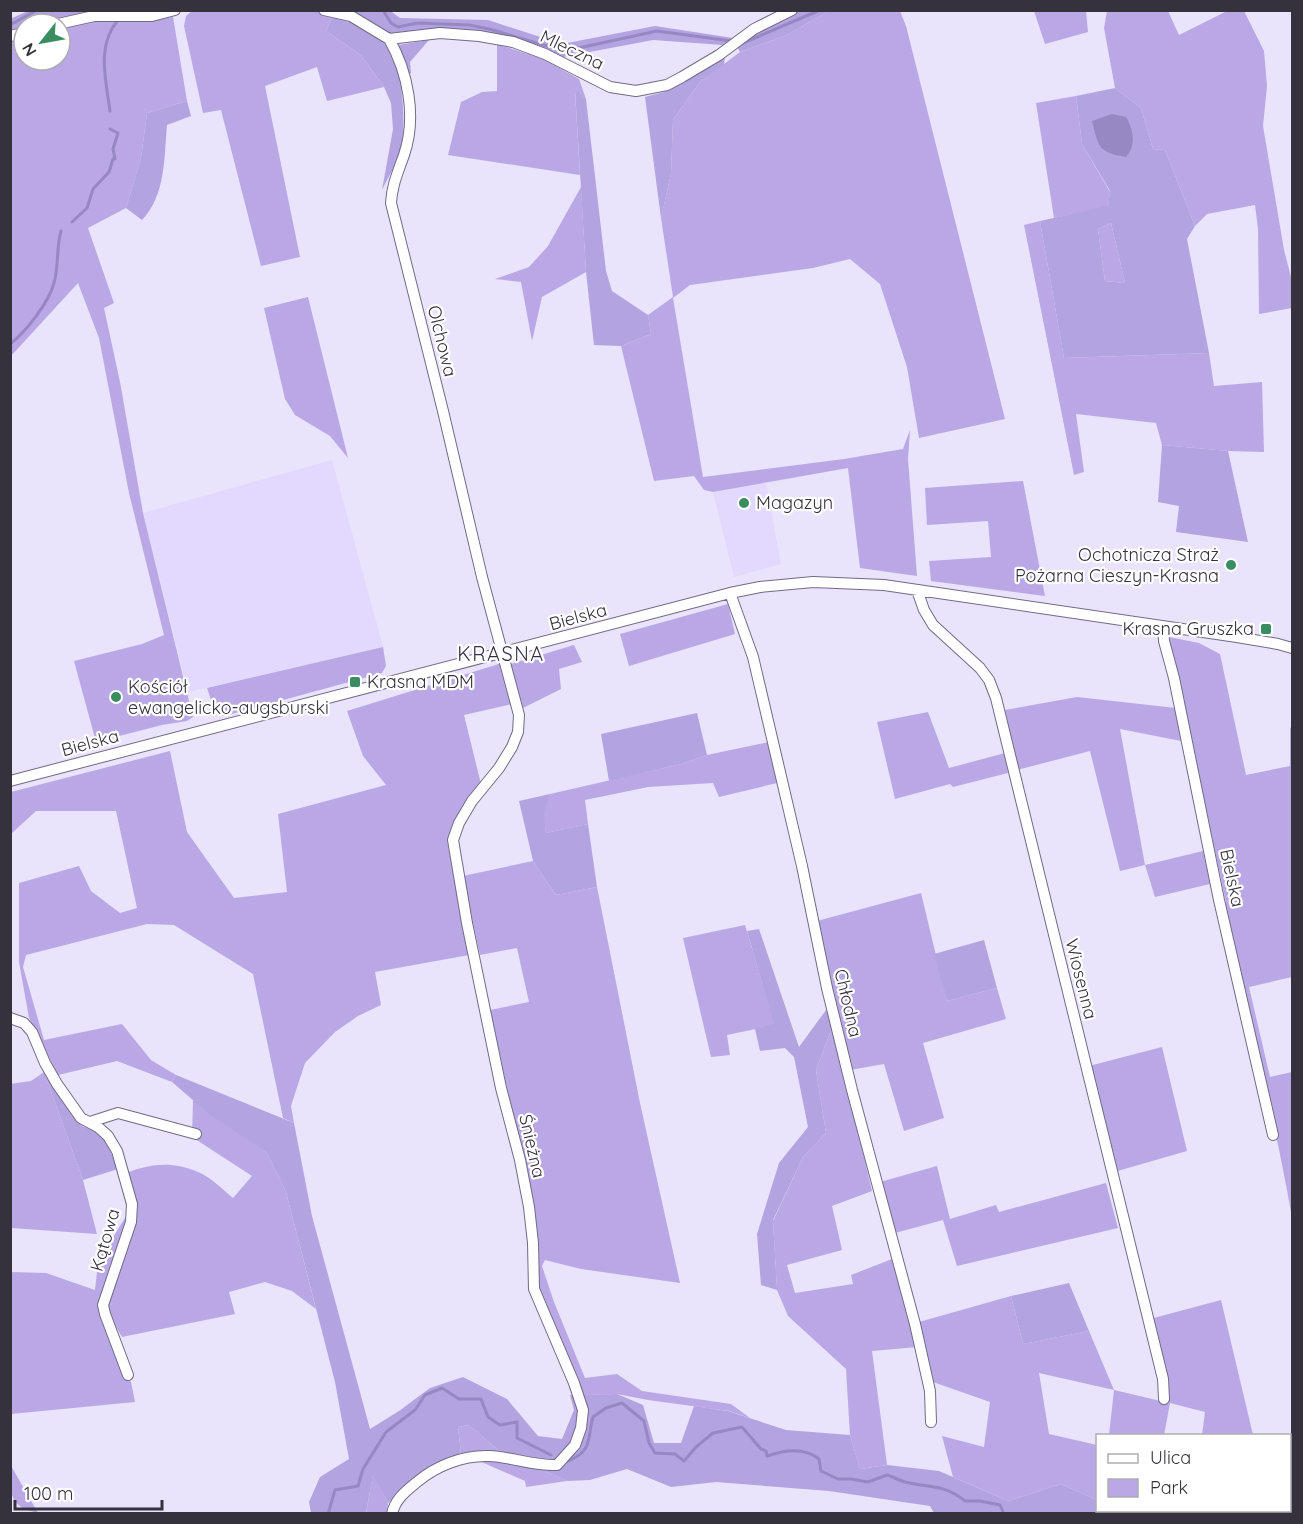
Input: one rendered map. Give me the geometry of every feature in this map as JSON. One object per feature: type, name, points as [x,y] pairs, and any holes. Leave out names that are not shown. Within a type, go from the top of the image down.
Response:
[{"type":"street","points":[[72,21],[94,16],[152,16],[175,10]]},
{"type":"street","points":[[324,10],[351,16],[389,39]]},
{"type":"street","name":"Mleczna","points":[[389,39],[440,33],[505,41],[545,54],[610,87],[636,91],[667,85],[719,55],[754,29],[792,10]]},
{"type":"street","name":"Olchowa","points":[[389,39],[403,68],[408,89],[410,116],[404,154],[392,187],[390,204],[503,654]]},
{"type":"street","name":"Bielska","points":[[10,781],[760,587],[813,582],[884,585],[1237,637],[1293,648]]},
{"type":"street","name":"Wiosenna","points":[[917,590],[924,610],[933,625],[980,668],[989,680],[996,698],[1162,1379],[1164,1400]]},
{"type":"street","name":"Chłodna","points":[[730,593],[753,657],[802,866],[829,999],[915,1324],[930,1391],[931,1422]]},
{"type":"street","name":"Bielska","points":[[1162,627],[1219,900],[1273,1135]]},
{"type":"street","name":"Śnieżna","points":[[392,1514],[398,1498],[428,1472],[469,1457],[488,1456],[544,1466],[557,1465],[575,1445],[581,1428],[583,1410],[574,1383],[534,1289],[533,1243],[522,1172],[501,1088],[459,883],[453,840],[459,823],[472,801],[499,768],[518,732],[519,715],[503,654]]},
{"type":"street","name":"Kątowa","points":[[10,1018],[24,1023],[32,1032],[45,1063],[81,1118],[108,1136],[117,1151],[132,1204],[131,1222],[103,1305],[128,1375]]},
{"type":"street","points":[[90,1122],[118,1113],[196,1134]]},
{"type":"shaded area","points":[[389,10],[400,18],[488,20],[562,44],[655,26],[733,38],[723,45],[653,40],[563,57],[528,43],[439,30],[393,33],[398,45],[429,40],[410,62],[411,73],[400,79],[403,115],[402,142],[397,161],[382,190],[393,129],[391,103],[384,87],[361,55],[326,31],[335,11]]},
{"type":"shaded area","points":[[95,11],[72,17],[72,12],[26,12]]},
{"type":"shaded area","points":[[95,11],[143,11],[137,14]]},
{"type":"shaded area","points":[[796,11],[829,11],[787,35],[740,52],[736,45]]},
{"type":"shaded area","points":[[725,55],[724,65],[700,82],[673,120],[671,174],[661,218],[645,97],[664,92]]},
{"type":"shaded area","points":[[1115,88],[1141,108],[1153,149],[1165,150],[1195,226],[1187,239],[1209,353],[1064,358],[1040,221],[1108,206],[1110,191],[1082,144],[1076,96]],"holes":[[[1111,223],[1125,283],[1105,281],[1098,229]]]},
{"type":"shaded area","points":[[575,90],[586,99],[606,271],[612,291],[648,315],[651,334],[621,346],[594,345],[586,272]]},
{"type":"shaded area","points":[[187,101],[191,116],[167,125],[160,187],[150,210],[142,220],[126,208],[141,158],[147,113]]},
{"type":"shaded area","points":[[1112,114],[1126,117],[1130,127],[1133,142],[1126,157],[1105,151],[1096,137],[1092,121]]},
{"type":"shaded area","points":[[1162,445],[1228,451],[1248,542],[1176,532],[1179,506],[1158,502]]},
{"type":"shaded area","points":[[332,460],[383,647],[188,692],[143,513]]},
{"type":"shaded area","points":[[766,483],[781,564],[734,577],[713,492]]},
{"type":"shaded area","points":[[697,713],[707,755],[681,764],[609,781],[601,734]]},
{"type":"shaded area","points":[[550,794],[544,813],[546,833],[588,824],[597,887],[556,895],[533,861],[519,801]]},
{"type":"shaded area","points":[[759,929],[799,1047],[826,1010],[833,1025],[816,1070],[826,1133],[803,1157],[773,1220],[777,1290],[761,1285],[757,1234],[779,1163],[808,1127],[794,1057],[785,1048],[760,1051],[755,1029],[774,1024],[747,931]]},
{"type":"shaded area","points":[[984,940],[997,988],[947,1001],[934,954]]},
{"type":"shaded area","points":[[44,1072],[82,1126],[99,1132],[106,1141],[118,1169],[83,1180]]},
{"type":"shaded area","points":[[176,1075],[294,1123],[312,1216],[370,1429],[430,1388],[463,1377],[507,1399],[538,1436],[562,1439],[574,1410],[570,1395],[617,1394],[643,1405],[654,1443],[681,1443],[694,1406],[728,1411],[786,1430],[850,1435],[860,1469],[887,1465],[939,1471],[1008,1501],[1061,1484],[1096,1500],[1096,1512],[1122,1513],[934,1513],[930,1506],[829,1491],[716,1482],[671,1487],[627,1469],[590,1480],[567,1481],[497,1449],[469,1425],[458,1427],[461,1453],[432,1465],[388,1503],[373,1475],[366,1513],[311,1513],[309,1502],[320,1477],[349,1459],[335,1382],[286,1192],[267,1153],[208,1113],[172,1082]]},
{"type":"shaded area","points":[[1069,1283],[1089,1331],[1023,1344],[1011,1296]]},
{"type":"green space","points":[[311,10],[333,15],[326,31],[361,55],[384,87],[327,101],[317,67],[265,86],[300,257],[261,266],[221,110],[203,113],[184,26],[186,16],[192,11]]},
{"type":"green space","points":[[829,11],[900,11],[906,26],[1005,419],[919,438],[907,367],[880,284],[850,259],[813,268],[690,285],[673,298],[703,477],[903,449],[910,430],[908,459],[917,576],[860,568],[848,468],[713,492],[704,490],[694,476],[654,481],[621,346],[651,334],[648,315],[673,297],[661,218],[671,174],[673,120],[700,82],[740,52],[787,35]]},
{"type":"green space","points":[[1034,11],[1086,11],[1088,32],[1045,44]]},
{"type":"green space","points":[[1107,11],[1168,11],[1179,35],[1227,11],[1244,11],[1264,51],[1267,86],[1263,126],[1284,250],[1292,281],[1292,308],[1259,314],[1258,229],[1255,205],[1207,214],[1195,226],[1165,150],[1153,149],[1141,108],[1115,88],[1104,28]]},
{"type":"green space","points":[[173,17],[187,101],[147,113],[141,158],[126,208],[88,228],[114,303],[104,308],[120,382],[143,513],[193,717],[187,721],[96,742],[74,661],[142,644],[164,635],[129,493],[99,338],[78,283],[11,356],[11,40],[12,72],[72,72],[72,26],[95,20],[147,22]]},
{"type":"green space","points":[[497,44],[543,59],[579,79],[586,99],[575,91],[580,175],[448,155],[461,102],[482,92],[497,91]]},
{"type":"green space","points":[[1076,96],[1082,144],[1110,192],[1108,207],[1054,218],[1036,103]]},
{"type":"green space","points":[[581,187],[586,272],[542,297],[532,341],[521,282],[495,279],[529,267],[548,246]]},
{"type":"green space","points":[[1040,221],[1064,358],[1209,353],[1214,386],[1262,382],[1264,452],[1162,445],[1156,423],[1076,414],[1084,472],[1074,475],[1024,225]]},
{"type":"green space","points":[[1111,223],[1125,283],[1105,281],[1098,229]]},
{"type":"green space","points":[[308,297],[348,458],[330,436],[295,415],[285,399],[264,308]]},
{"type":"green space","points":[[1023,481],[1045,596],[931,581],[929,561],[991,557],[988,521],[927,525],[925,488]]},
{"type":"green space","points":[[728,604],[735,634],[629,666],[620,634]]},
{"type":"green space","points":[[1169,637],[1199,643],[1220,654],[1246,775],[1290,766],[1290,728],[1292,727],[1292,977],[1249,987],[1270,1077],[1292,1072],[1292,1218],[1268,1100],[1223,904],[1226,902]]},
{"type":"green space","points":[[574,645],[582,662],[559,669],[561,689],[523,708],[511,664]]},
{"type":"green space","points":[[383,647],[386,666],[382,673],[228,715],[221,716],[214,709],[207,688]]},
{"type":"green space","points":[[502,663],[512,704],[464,715],[481,784],[461,810],[447,841],[469,955],[375,972],[381,1005],[358,1016],[335,1032],[305,1063],[291,1106],[294,1123],[283,1118],[253,974],[174,925],[147,924],[26,955],[23,967],[44,1040],[122,1024],[151,1060],[176,1075],[172,1082],[117,1061],[58,1075],[29,1018],[19,962],[19,883],[79,866],[91,891],[120,913],[137,908],[116,811],[36,811],[11,834],[11,792],[170,751],[187,832],[234,898],[287,892],[278,814],[386,785],[363,756],[347,711]]},
{"type":"green space","points":[[1077,697],[1176,708],[1181,741],[1120,729],[1145,865],[1120,871],[1090,751],[1017,770],[1005,710]]},
{"type":"green space","points":[[928,712],[949,768],[1005,753],[1008,773],[953,787],[950,784],[895,799],[877,722]]},
{"type":"green space","points":[[769,742],[777,783],[719,797],[713,783],[648,787],[585,800],[588,824],[546,833],[543,813],[550,794]]},
{"type":"green space","points":[[1203,851],[1210,884],[1155,897],[1145,865]]},
{"type":"green space","points":[[533,861],[556,895],[597,887],[640,1103],[680,1283],[581,1269],[545,1260],[542,1266],[554,1302],[585,1378],[617,1374],[642,1391],[731,1404],[750,1418],[729,1411],[617,1394],[582,1395],[537,1284],[521,1151],[490,1010],[529,1002],[517,948],[480,955],[463,876]]},
{"type":"green space","points":[[921,893],[947,1001],[997,988],[1006,1019],[923,1043],[944,1118],[904,1131],[884,1064],[850,1070],[817,921]]},
{"type":"green space","points":[[745,925],[775,1025],[727,1035],[730,1055],[711,1057],[683,938]]},
{"type":"green space","points":[[833,1025],[872,1191],[832,1206],[842,1250],[787,1265],[795,1293],[853,1284],[851,1275],[892,1259],[917,1347],[872,1351],[887,1465],[860,1469],[850,1435],[846,1369],[788,1316],[777,1290],[773,1221],[803,1157],[826,1133],[816,1070]]},
{"type":"green space","points":[[1162,1047],[1187,1151],[1114,1172],[1089,1066]]},
{"type":"green space","points":[[44,1072],[83,1180],[97,1234],[11,1228],[10,1084],[31,1081]]},
{"type":"green space","points":[[193,1100],[267,1153],[286,1192],[316,1309],[292,1291],[265,1282],[229,1292],[235,1314],[122,1337],[98,1296],[131,1382],[135,1402],[11,1414],[11,1272],[46,1273],[95,1290],[100,1246],[109,1244],[128,1213],[119,1176],[129,1172],[158,1165],[188,1168],[208,1177],[233,1198],[252,1176],[192,1137]]},
{"type":"green space","points":[[937,1166],[950,1219],[996,1205],[999,1212],[1106,1183],[1118,1228],[957,1266],[943,1220],[895,1233],[880,1182]]},
{"type":"green space","points":[[1011,1296],[1023,1344],[1089,1331],[1114,1390],[1039,1373],[1049,1434],[1096,1445],[1096,1500],[1061,1484],[1008,1501],[953,1477],[942,1436],[984,1447],[990,1402],[933,1382],[919,1322]]},
{"type":"green space","points":[[1221,1300],[1253,1434],[1202,1434],[1205,1412],[1170,1403],[1164,1434],[1109,1434],[1114,1390],[1169,1403],[1150,1319]]},
{"type":"green space","points":[[469,1425],[497,1449],[567,1481],[526,1487],[525,1481],[461,1453],[458,1427]]},
{"type":"green space","points":[[10,1464],[38,1513],[15,1502],[11,1490]]},
{"type":"green space","points":[[373,1474],[388,1503],[387,1513],[366,1514]]},
{"type":"waterway","points":[[10,25],[37,10]]},
{"type":"waterway","points":[[383,10],[391,23],[398,27],[418,23],[469,25],[557,49],[574,49],[657,31],[731,41]]},
{"type":"waterway","points":[[743,43],[820,10]]},
{"type":"waterway","points":[[110,111],[104,64],[105,52],[111,30],[118,20]]},
{"type":"waterway","points":[[72,222],[87,208],[93,189],[109,172],[113,159],[115,159],[113,149],[118,133],[110,129]]},
{"type":"waterway","points":[[10,344],[36,316],[51,291],[56,277],[61,231]]},
{"type":"waterway","points":[[328,1514],[335,1490],[358,1486],[363,1469],[386,1432],[415,1410],[425,1395],[442,1388],[459,1399],[481,1399],[488,1417],[500,1425],[517,1422],[517,1438],[551,1455]]},
{"type":"waterway","points":[[568,1461],[582,1453],[588,1444],[593,1417],[606,1408],[622,1403],[644,1421],[649,1443],[655,1453],[675,1454],[684,1461],[713,1433],[742,1427],[761,1449],[766,1451],[767,1456],[787,1451],[801,1451],[819,1459],[821,1471],[838,1479],[868,1482],[887,1475],[905,1482],[944,1489],[965,1501],[1000,1505],[1004,1514]]},
{"type":"place","name":"Magazyn","points":[[744,503]]},
{"type":"place","name":"Ochotnicza Straż Pożarna Cieszyn-Krasna","points":[[1231,565]]},
{"type":"place","name":"Krasna Gruszka","points":[[1266,629]]},
{"type":"place","name":"Krasna MDM","points":[[355,682]]},
{"type":"place","name":"Kościół ewangelicko-augsburski","points":[[116,697]]},
{"type":"district","name":"KRASNA","points":[[501,654]]}]
